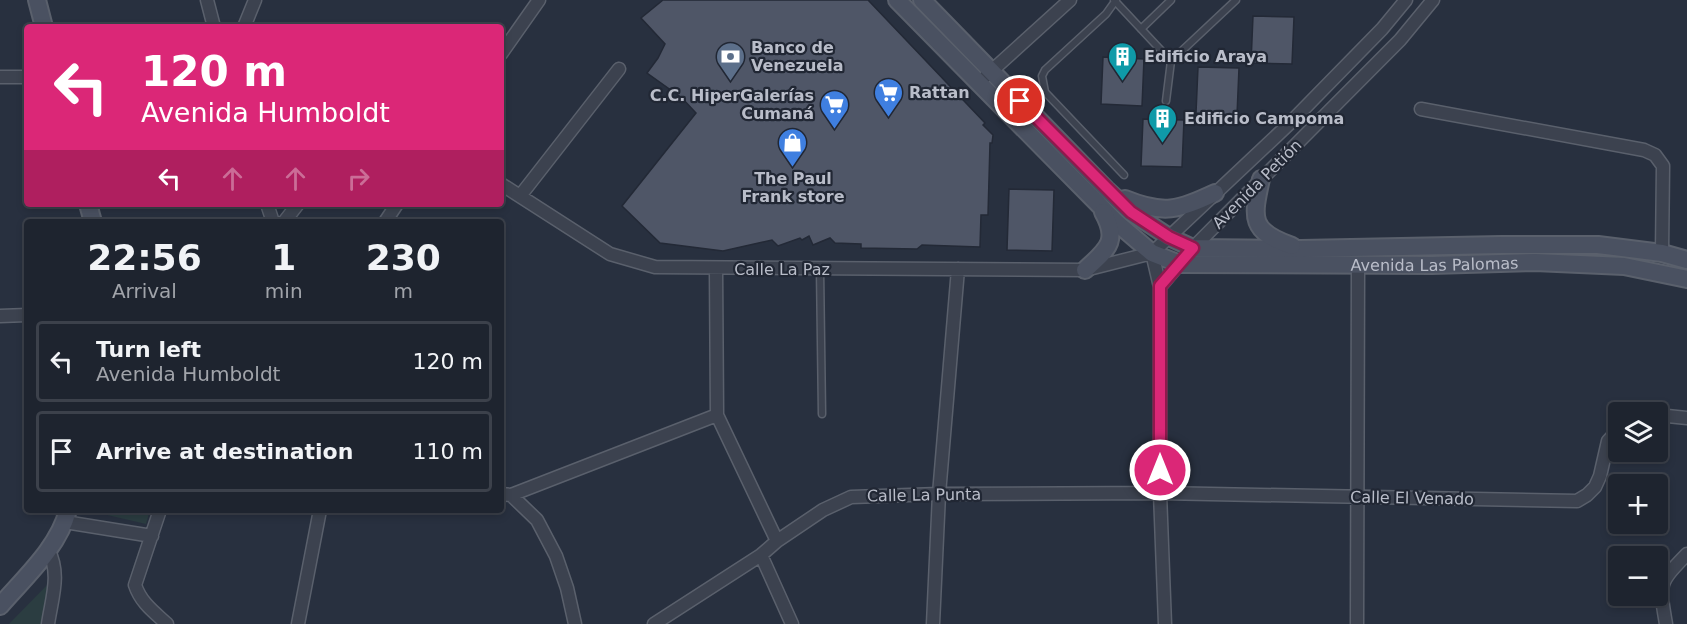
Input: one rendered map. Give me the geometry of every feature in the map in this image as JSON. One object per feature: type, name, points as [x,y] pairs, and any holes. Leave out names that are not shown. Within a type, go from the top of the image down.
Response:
[{"type":"main road","points":[[37,0],[43,24]]},
{"type":"main road","points":[[897,0],[979,83],[1105,199],[1131,212],[1169,237],[1193,248]]},
{"type":"main road","points":[[922,0],[992,71],[1152,253],[1180,264]]},
{"type":"main road","points":[[1261,179],[1256,202],[1257,224],[1266,234],[1301,249]]},
{"type":"main road","points":[[1105,199],[1165,210],[1181,208],[1215,193]]},
{"type":"main road","points":[[1085,270],[1106,250],[1112,239],[1105,199]]},
{"type":"main road","name":"Avenida Las Palomas","points":[[1193,248],[1598,245],[1662,253],[1687,260]]},
{"type":"main road","name":"Avenida Las Palomas","points":[[1180,264],[1358,265],[1534,262],[1624,266],[1687,279]]},
{"type":"main road","points":[[0,606],[48,549],[66,516]]},
{"type":"street","points":[[207,0],[213,24]]},
{"type":"street","points":[[245,24],[255,0]]},
{"type":"street","points":[[504,50],[539,0]]},
{"type":"street","points":[[979,83],[1070,0]]},
{"type":"street","name":"Avenida Petión","points":[[1152,253],[1289,124],[1383,28],[1406,0]]},
{"type":"street","name":"Avenida Petión","points":[[1160,286],[1193,248],[1400,40],[1433,0]]},
{"type":"street","points":[[520,196],[619,69]]},
{"type":"street","points":[[0,77],[24,77]]},
{"type":"street","points":[[1421,109],[1644,150],[1655,155],[1663,166],[1662,253]]},
{"type":"street","name":"Calle La Paz","points":[[504,186],[610,254],[655,267],[1085,270],[1152,253]]},
{"type":"street","points":[[1152,253],[1160,286],[1160,493],[1165,624]]},
{"type":"street","points":[[1357,624],[1358,265]]},
{"type":"street","points":[[716,268],[717,415],[777,540]]},
{"type":"street","points":[[933,624],[939,494],[958,269]]},
{"type":"street","points":[[0,316],[24,315]]},
{"type":"street","points":[[575,624],[567,588],[556,556],[537,520],[506,494],[717,415]]},
{"type":"street","points":[[1668,416],[1687,418]]},
{"type":"street","name":"Calle El Venado","points":[[1160,493],[1577,501],[1595,487],[1600,476],[1608,441]]},
{"type":"street","name":"Calle La Punta","points":[[654,624],[761,555],[777,540],[823,510],[851,497],[939,494],[1160,493]]},
{"type":"street","points":[[159,513],[135,585],[145,605],[167,624]]},
{"type":"street","points":[[298,624],[319,513]]},
{"type":"street","points":[[66,516],[152,536]]},
{"type":"street","points":[[48,549],[54,561],[56,574],[48,624]]},
{"type":"street","points":[[1666,624],[1661,591],[1666,576],[1687,554]]},
{"type":"street","points":[[761,555],[792,624]]},
{"type":"lane","points":[[1124,175],[1045,92],[1042,76],[1045,70],[1106,14],[1115,0],[1171,61]]},
{"type":"lane","points":[[1141,29],[1171,0]]},
{"type":"lane","points":[[1166,101],[1171,61],[1236,0]]},
{"type":"lane","points":[[819,269],[822,414]]},
{"type":"shaded area","points":[[99,513],[149,513],[146,524]]},
{"type":"shaded area","points":[[52,580],[44,624],[9,624]]},
{"type":"building","name":"C.C. HiperGalerías Cumaná","points":[[663,0],[868,0],[985,123],[983,125],[993,135],[992,143],[990,143],[988,215],[981,215],[980,247],[922,245],[917,249],[861,248],[861,244],[835,243],[830,238],[813,245],[809,236],[778,246],[772,240],[723,251],[660,243],[622,206],[696,113],[682,98],[647,73],[665,44],[641,18]]},
{"type":"building","points":[[1253,16],[1294,17],[1292,64],[1251,63]]},
{"type":"building","name":"Edificio Araya","points":[[1103,57],[1144,59],[1142,106],[1101,104]]},
{"type":"building","points":[[1198,67],[1239,68],[1237,115],[1196,113]]},
{"type":"building","name":"Edificio Campoma","points":[[1143,119],[1184,120],[1182,167],[1141,166]]},
{"type":"building","points":[[1009,189],[1054,190],[1052,251],[1007,250]]},
{"type":"place","name":"Banco de Venezuela","points":[[730,82]]},
{"type":"place","name":"Edificio Araya","points":[[1123,82]]},
{"type":"place","name":"Rattan","points":[[888,118]]},
{"type":"place","name":"C.C. HiperGalerías Cumaná","points":[[835,130]]},
{"type":"place","name":"Edificio Campoma","points":[[1163,144]]},
{"type":"place","name":"The Paul Frank store","points":[[793,168]]},
{"type":"route","points":[[1020,101],[1131,212],[1169,237],[1193,248],[1160,286],[1160,470]]}]
